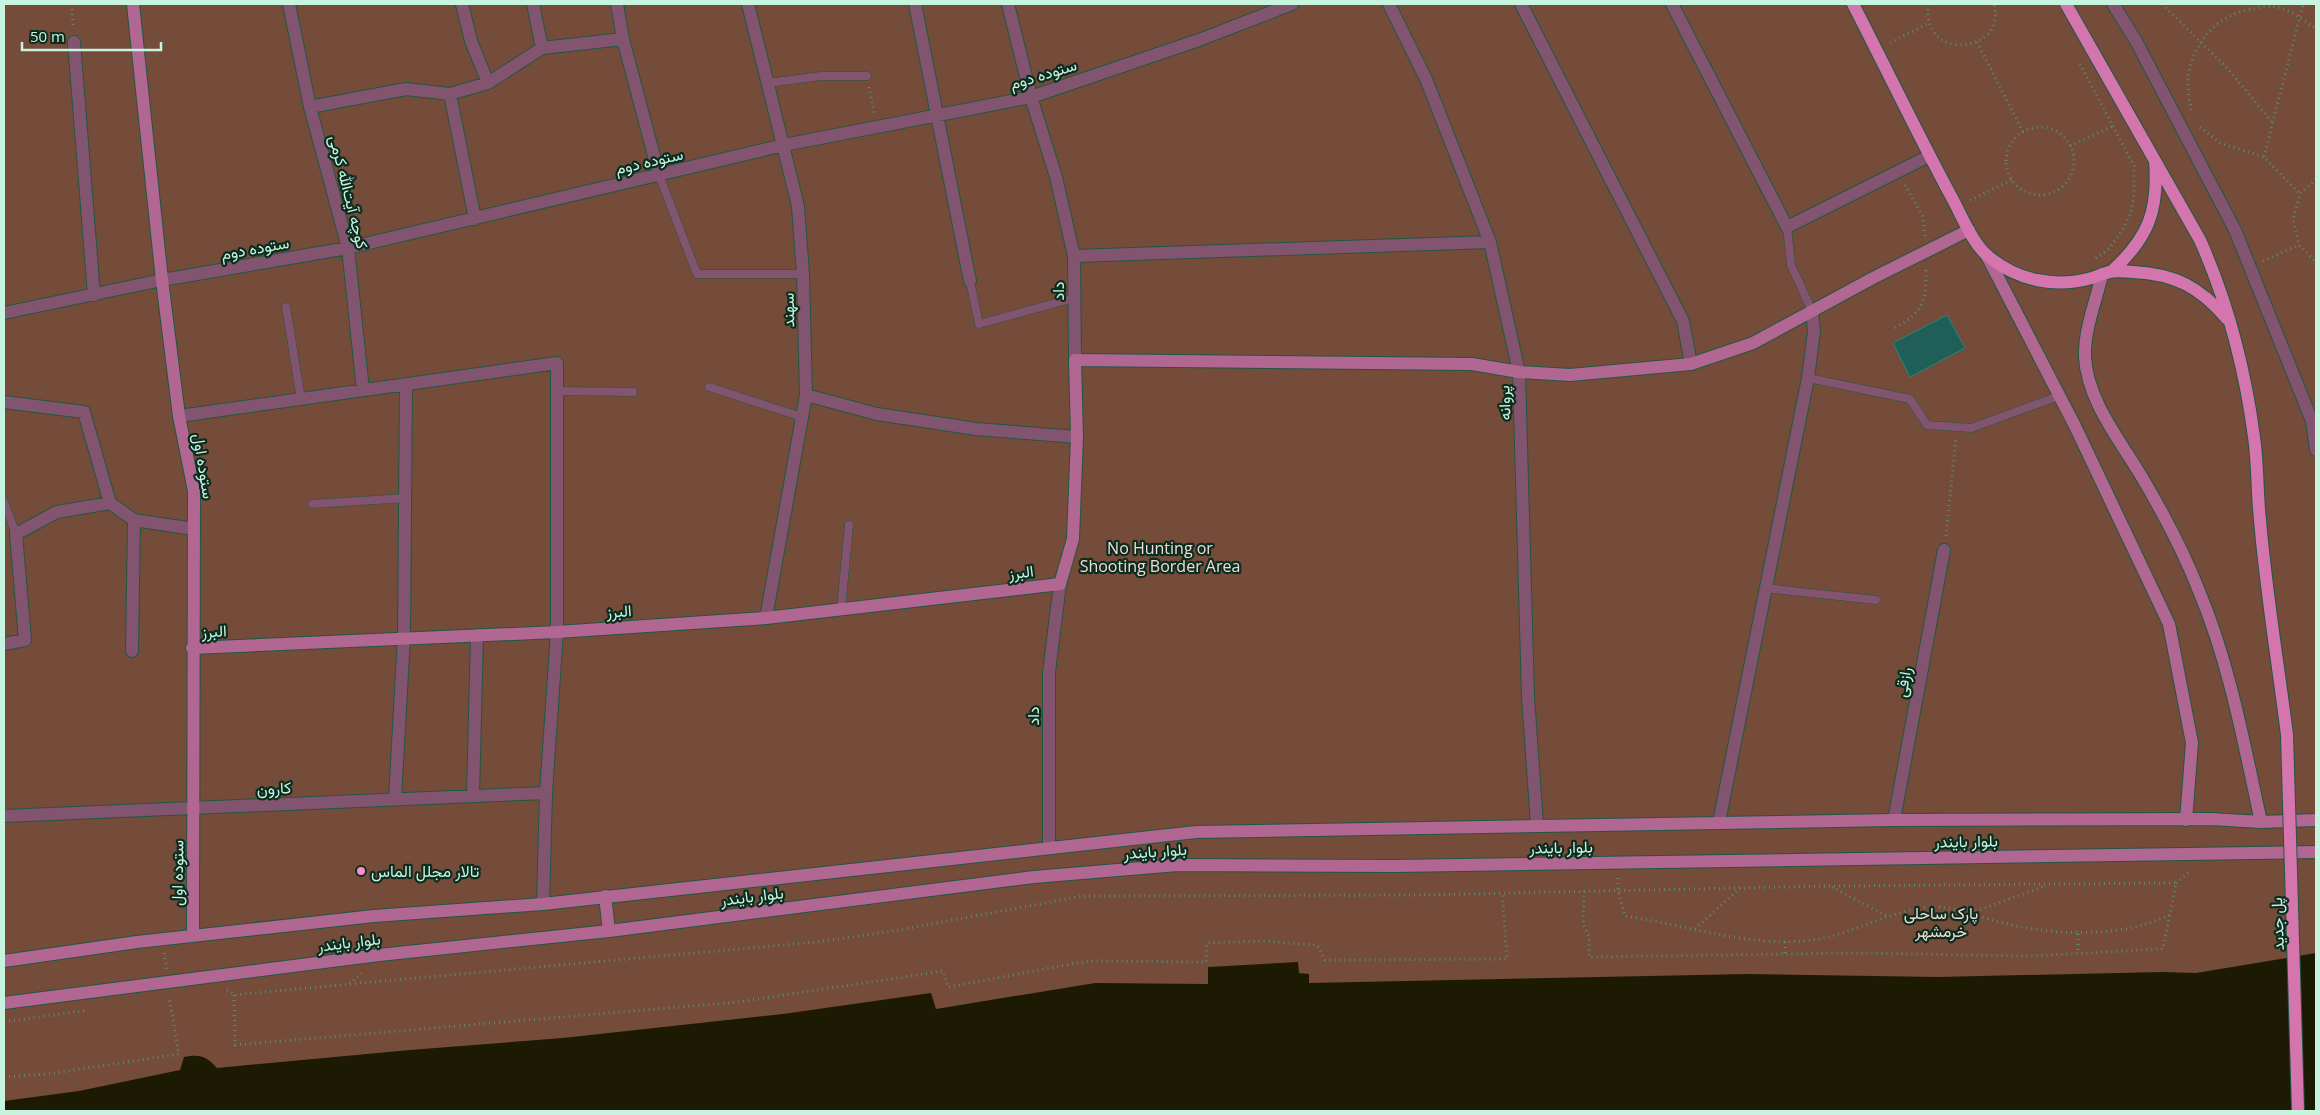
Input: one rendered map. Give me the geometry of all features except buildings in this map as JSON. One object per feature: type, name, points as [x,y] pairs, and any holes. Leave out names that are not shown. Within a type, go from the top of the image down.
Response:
[{"type":"main road","name":"پل جدید","points":[[2068,4],[2200,240],[2217,279],[2231,323],[2244,376],[2254,439],[2260,521],[2287,735],[2298,1111]]},
{"type":"main road","points":[[1855,5],[1929,156],[1969,230],[1987,256],[2006,269],[2032,280],[2061,283],[2107,273],[2170,277],[2194,288],[2206,297],[2231,323]]},
{"type":"main road","points":[[2107,273],[2132,253],[2154,211],[2157,183],[2154,156]]},
{"type":"street","name":"ستوده اول","points":[[134,4],[162,280],[180,416],[194,491],[192,648],[193,936]]},
{"type":"street","name":"کوچه آیت‌الله کرمی","points":[[289,4],[310,107],[348,248],[363,390]]},
{"type":"street","points":[[462,4],[471,41],[488,83]]},
{"type":"street","points":[[533,4],[542,48]]},
{"type":"street","points":[[617,4],[623,39],[659,175]]},
{"type":"street","name":"سهند","points":[[748,4],[798,206],[803,274],[806,395],[766,618]]},
{"type":"street","points":[[915,4],[970,281]]},
{"type":"street","name":"داد","points":[[1008,4],[1031,97],[1056,177],[1074,256],[1077,437],[1073,539],[1060,584],[1049,672],[1049,848]]},
{"type":"street","name":"ستوده دوم","points":[[4,313],[162,280],[348,248],[784,145],[1031,97],[1199,40],[1292,4]]},
{"type":"street","name":"پروانه","points":[[1389,4],[1426,80],[1490,242],[1519,372],[1528,697],[1536,824]]},
{"type":"street","points":[[1521,4],[1683,321],[1691,364]]},
{"type":"street","points":[[1672,4],[1788,226],[1929,156]]},
{"type":"street","points":[[2113,4],[2136,41],[2231,222],[2312,421],[2316,450]]},
{"type":"street","points":[[310,107],[406,89],[450,94],[488,83],[542,48],[623,39]]},
{"type":"street","points":[[74,42],[94,295]]},
{"type":"street","points":[[450,94],[474,219]]},
{"type":"street","points":[[1075,360],[1472,364],[1519,372],[1570,375],[1691,364],[1753,343],[1969,230]]},
{"type":"street","points":[[1074,256],[1490,242]]},
{"type":"street","points":[[1987,256],[2059,396],[2169,624],[2192,743],[2186,820]]},
{"type":"street","points":[[2107,273],[2090,325],[2085,357],[2091,382],[2101,406],[2144,481],[2199,590],[2233,692],[2261,822]]},
{"type":"street","points":[[1719,822],[1808,378],[1814,331],[1812,311]]},
{"type":"street","points":[[180,416],[556,363],[557,632],[546,793],[543,904]]},
{"type":"street","points":[[395,799],[404,637],[406,384]]},
{"type":"street","points":[[806,395],[877,414],[976,429],[1077,437]]},
{"type":"street","points":[[4,402],[84,412],[110,503],[134,520],[194,529]]},
{"type":"street","points":[[4,644],[25,640],[16,534],[57,512],[110,503]]},
{"type":"street","points":[[132,651],[134,520]]},
{"type":"street","name":"رازقی","points":[[1894,820],[1944,550]]},
{"type":"street","name":"البرز","points":[[192,648],[404,637],[557,632],[766,618],[1060,584]]},
{"type":"street","points":[[473,795],[476,634]]},
{"type":"street","name":"کارون","points":[[4,816],[546,793]]},
{"type":"street","name":"بلوار بایندر","points":[[4,961],[193,936],[374,916],[543,904],[1196,832],[1536,824],[1894,820],[2186,820],[2261,822],[2316,820]]},
{"type":"street","name":"بلوار بایندر","points":[[4,1003],[379,955],[609,931],[1034,877],[1178,865],[1395,866],[2316,852]]},
{"type":"street","points":[[605,896],[609,931]]},
{"type":"lane","points":[[768,82],[821,76],[866,76]]},
{"type":"lane","points":[[659,175],[696,274],[803,274]]},
{"type":"lane","points":[[1788,226],[1791,265],[1812,311]]},
{"type":"lane","points":[[970,281],[979,324],[1074,298]]},
{"type":"lane","points":[[286,307],[302,399]]},
{"type":"lane","points":[[1808,378],[1910,398],[1927,425],[1972,428],[2059,396]]},
{"type":"lane","points":[[709,387],[802,417]]},
{"type":"lane","points":[[557,391],[633,392]]},
{"type":"lane","points":[[312,504],[406,498]]},
{"type":"lane","points":[[4,502],[16,534]]},
{"type":"lane","points":[[841,609],[849,525]]},
{"type":"lane","points":[[1765,588],[1876,600]]},
{"type":"path","points":[[72,4],[74,42]]},
{"type":"path","points":[[1928,4],[1929,22],[1938,37],[1948,43],[1959,46],[1977,42],[1990,31],[1994,20],[1995,4]]},
{"type":"path","points":[[2162,4],[2227,68],[2273,123]]},
{"type":"path","points":[[2264,158],[2303,4]]},
{"type":"path","points":[[2194,116],[2191,110],[2188,80],[2194,55],[2218,22],[2244,10],[2271,6],[2300,16],[2316,29]]},
{"type":"path","points":[[1877,50],[1929,22]]},
{"type":"path","points":[[1977,42],[2023,132]]},
{"type":"path","points":[[2076,56],[2134,166],[2134,194],[2131,213],[2120,234],[2109,249],[2084,263]]},
{"type":"path","points":[[866,76],[877,128]]},
{"type":"path","points":[[2197,122],[2200,128],[2220,143],[2264,158],[2300,194]]},
{"type":"path","points":[[2070,146],[2113,126]]},
{"type":"path","points":[[2041,127],[2053,130],[2063,136],[2070,146],[2074,157],[2073,169],[2068,180],[2050,194],[2038,195],[2026,192],[2012,180],[2006,165],[2006,153],[2011,142],[2023,132],[2041,127]]},
{"type":"path","points":[[2316,179],[2300,194],[2293,219],[2299,244],[2316,262]]},
{"type":"path","points":[[1966,202],[2012,180]]},
{"type":"path","points":[[2250,267],[2299,244]]},
{"type":"path","points":[[1944,550],[1957,427]]},
{"type":"path","points":[[224,988],[234,996],[816,942],[893,931],[1083,896],[1422,895],[1584,890],[1830,886],[2176,883],[2163,949],[2078,954],[1949,957],[1785,954],[1589,957],[1589,937],[1583,924],[1584,890]]},
{"type":"path","points":[[1971,913],[2048,885]]},
{"type":"path","points":[[1830,886],[1889,917]]},
{"type":"path","points":[[1695,930],[1741,888]]},
{"type":"path","points":[[1618,890],[1626,916],[1661,921],[1695,930],[1746,939],[1785,942],[1814,940],[1851,931],[1889,917],[1939,907],[1971,913],[2002,923],[2078,934],[2131,928],[2171,915]]},
{"type":"path","points":[[234,996],[235,1045],[738,1002],[943,971],[948,986],[1088,961],[1206,962],[1207,943],[1260,941],[1317,945],[1324,960],[1507,959],[1502,892]]},
{"type":"path","points":[[2078,934],[2078,954]]},
{"type":"path","points":[[1785,942],[1785,954]]},
{"type":"path","points":[[350,984],[379,955]]},
{"type":"path","points":[[159,999],[178,996]]},
{"type":"path","points":[[4,1077],[48,1074],[179,1054],[168,998]]},
{"type":"path","points":[[4,1022],[95,1009]]},
{"type":"green space","name":"No Hunting or Shooting Border Area","points":[[4,4],[2316,4],[2316,1111],[4,1111]]},
{"type":"shaded area","points":[[2316,953],[2316,1111],[4,1111],[4,1101],[79,1091],[180,1070],[184,1057],[190,1056],[202,1057],[217,1068],[563,1038],[783,1014],[931,993],[936,1009],[1095,983],[1208,984],[1208,967],[1298,962],[1299,973],[1309,974],[1309,983],[1748,974],[1938,977],[2162,972],[2196,973]]},
{"type":"place","name":"تالار مجلل الماس","points":[[361,871]]},
{"type":"park label","name":"پارک ساحلی خرمشهر","points":[[1941,922]]}]
